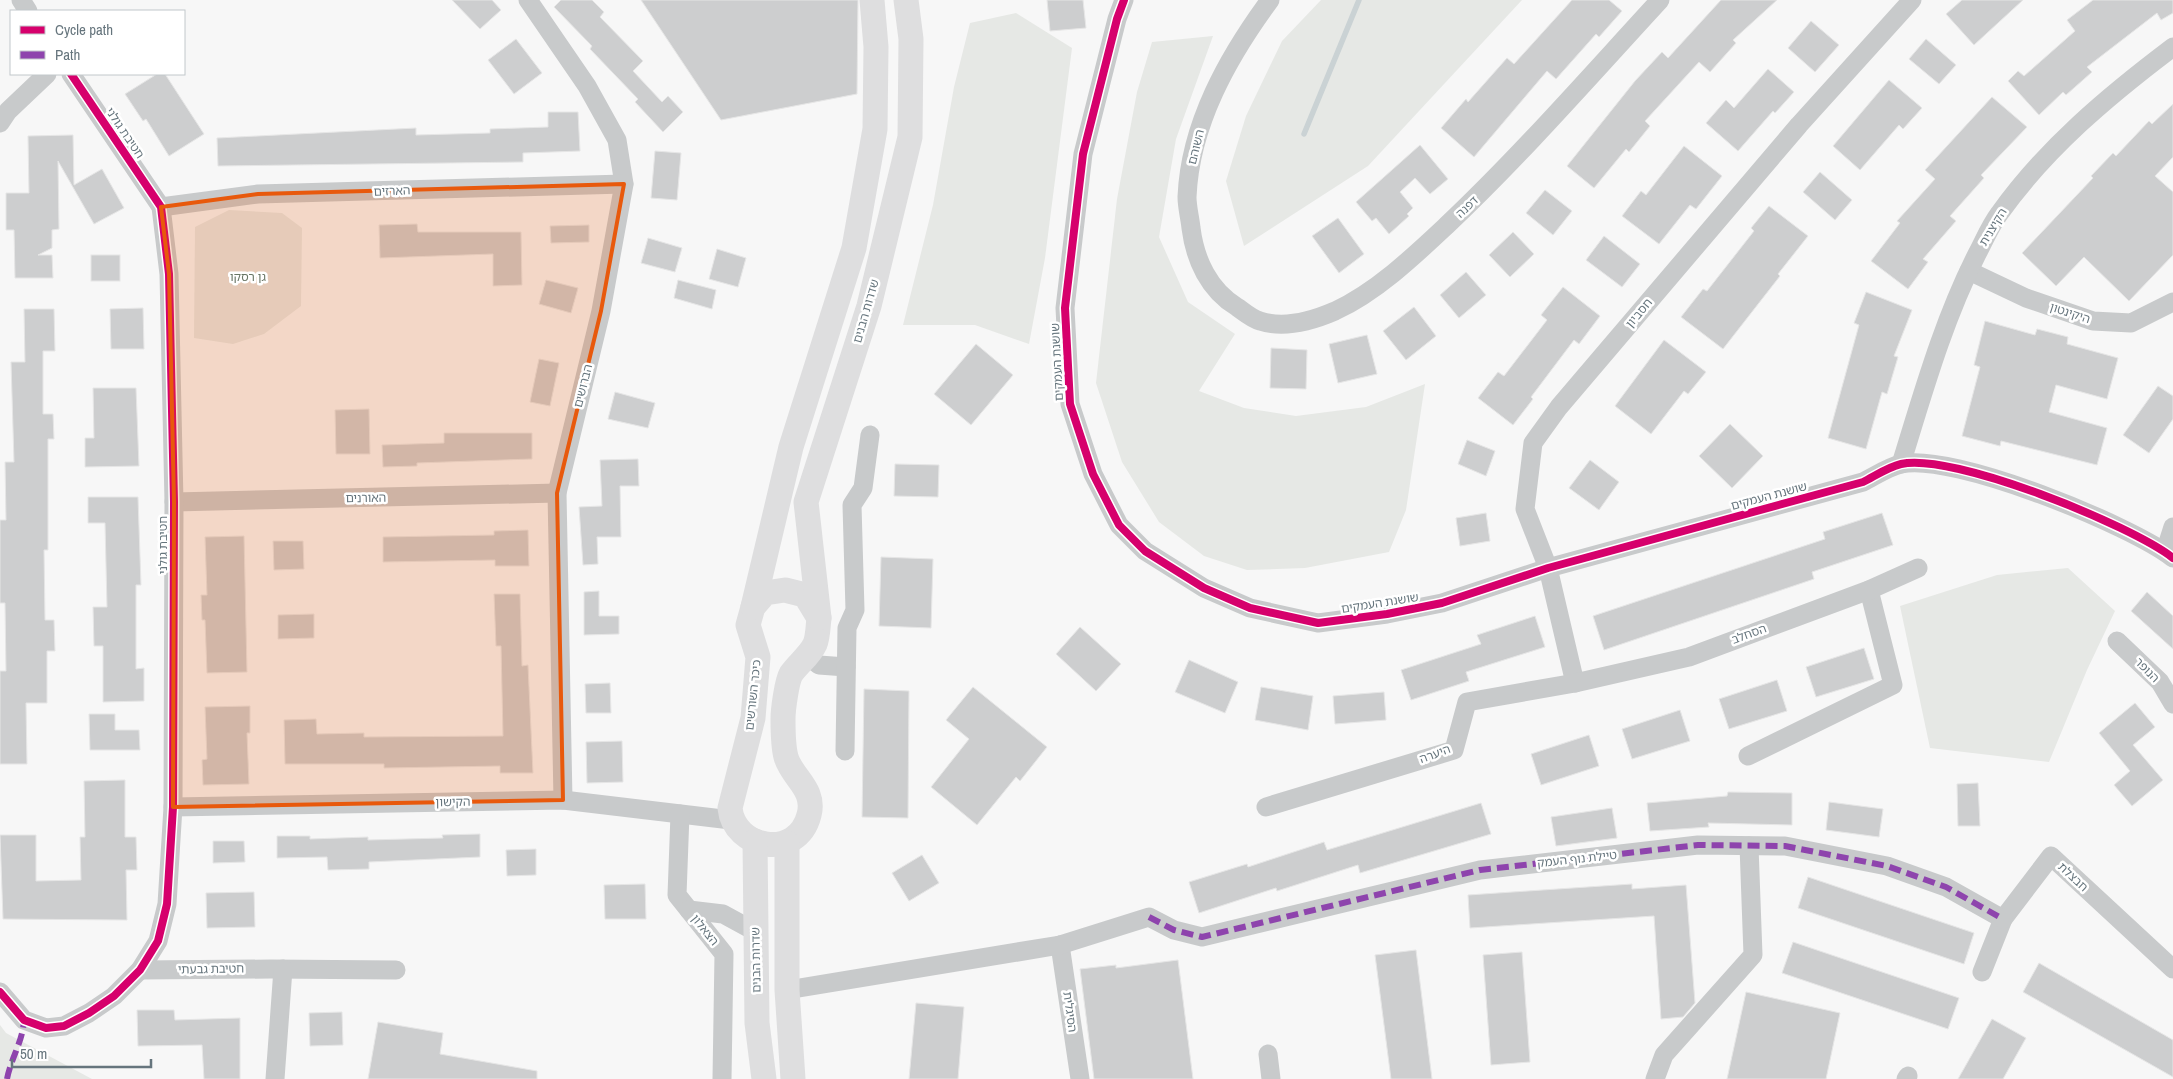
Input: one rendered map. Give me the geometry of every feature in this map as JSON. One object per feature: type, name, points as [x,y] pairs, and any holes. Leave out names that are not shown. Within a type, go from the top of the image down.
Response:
[{"type":"main road","points":[[753,607],[791,447],[854,248],[874,129],[876,47],[872,0]]},
{"type":"main road","name":"שדרות הבנים","points":[[819,618],[806,502],[869,306],[910,137],[911,39],[906,0]]},
{"type":"main road","points":[[732,820],[744,835],[755,841],[787,843],[798,836],[806,824],[810,812],[810,798],[805,786],[786,757],[783,718],[790,676],[815,644],[819,618],[805,595],[785,590],[765,594],[753,607]]},
{"type":"main road","name":"כיכר השורשים","points":[[732,820],[732,794],[744,756],[755,692],[758,657],[748,625],[753,607]]},
{"type":"main road","name":"שדרות הבנים","points":[[755,841],[757,1023],[764,1079]]},
{"type":"main road","points":[[787,843],[788,990],[792,1079]]},
{"type":"street","name":"הברושים","points":[[528,0],[587,86],[617,140],[624,184],[601,311],[557,493],[563,800]]},
{"type":"street","name":"שושנת העמקים","points":[[1124,0],[1117,19],[1083,154],[1065,308],[1070,404],[1093,474],[1119,525],[1145,551],[1204,588],[1250,608],[1318,623],[1387,614],[1442,603],[1548,568],[1863,482],[1901,464],[1945,465],[2038,493],[2095,516],[2169,555]]},
{"type":"street","name":"השוהם","points":[[1228,302],[1203,273],[1193,240],[1187,198],[1192,160],[1201,126],[1217,85],[1242,38],[1270,0]]},
{"type":"street","name":"דפנה","points":[[1228,302],[1260,321],[1285,324],[1308,322],[1360,298],[1422,248],[1479,195],[1660,0]]},
{"type":"street","name":"חסביון","points":[[1575,683],[1548,568],[1526,510],[1533,443],[1559,407],[1792,132],[1912,0]]},
{"type":"street","name":"הקיצנית","points":[[1901,464],[1932,360],[1969,271],[1998,215],[2036,169],[2082,120],[2125,83],[2173,47]]},
{"type":"street","points":[[0,123],[8,111],[46,75]]},
{"type":"street","name":"חטיבת גולני","points":[[0,992],[24,1020],[46,1028],[64,1026],[89,1013],[114,996],[140,970],[158,941],[167,904],[173,807],[174,502],[169,274],[161,207],[72,75]]},
{"type":"street","name":"הארזים","points":[[161,207],[258,194],[624,184]]},
{"type":"street","name":"היקינטון","points":[[1969,271],[2026,298],[2093,321],[2131,322],[2173,302]]},
{"type":"street","points":[[845,751],[847,628],[855,610],[852,505],[863,488],[870,435]]},
{"type":"street","name":"האורנים","points":[[174,502],[557,493]]},
{"type":"street","points":[[2169,555],[2173,527]]},
{"type":"street","name":"הסחלב","points":[[1575,683],[1689,657],[1869,590],[1918,568]]},
{"type":"street","points":[[1748,756],[1893,685],[1869,590]]},
{"type":"street","name":"הנופר","points":[[2117,640],[2160,682],[2173,704]]},
{"type":"street","points":[[806,655],[819,665],[846,667]]},
{"type":"street","name":"היערה","points":[[1266,807],[1454,750],[1467,702],[1575,683]]},
{"type":"street","name":"הקישון","points":[[173,807],[563,800],[732,820]]},
{"type":"street","name":"הצאלון","points":[[680,814],[677,895],[724,954],[722,1079]]},
{"type":"street","name":"טיילת נוף העמק","points":[[1060,945],[1149,917],[1174,930],[1202,937],[1480,870],[1698,845],[1785,846],[1887,866],[1946,887],[2004,919]]},
{"type":"street","points":[[1655,1079],[1664,1054],[1753,955],[1748,846]]},
{"type":"street","name":"חבצלת","points":[[1982,972],[2004,919],[2051,856],[2173,969]]},
{"type":"street","points":[[689,910],[723,914],[756,932]]},
{"type":"street","points":[[788,990],[1060,945]]},
{"type":"street","name":"הסיגלית","points":[[1060,945],[1080,1079]]},
{"type":"street","points":[[274,1079],[282,969]]},
{"type":"street","name":"חטיבת גבעתי","points":[[140,970],[396,970]]},
{"type":"street","points":[[1268,1054],[1271,1079]]},
{"type":"highlighted area","points":[[624,184],[601,311],[557,493],[563,800],[173,807],[174,502],[169,274],[161,207],[258,194]]},
{"type":"green space","points":[[1321,0],[1522,0],[1368,166],[1244,246],[1226,181],[1246,116],[1282,41]]},
{"type":"green space","points":[[1016,13],[1072,48],[1045,258],[1029,344],[975,325],[903,325],[933,205],[954,87],[970,23]]},
{"type":"green space","points":[[1213,36],[1176,139],[1159,237],[1188,302],[1235,334],[1199,391],[1244,408],[1296,416],[1366,407],[1425,384],[1406,510],[1389,552],[1305,568],[1247,570],[1204,556],[1159,522],[1122,462],[1096,383],[1117,199],[1137,92],[1152,42]]},
{"type":"green space","name":"גן רסקו","points":[[229,210],[282,213],[302,228],[301,306],[264,334],[233,344],[194,338],[195,227]]},
{"type":"green space","points":[[2068,568],[2115,611],[2087,670],[2049,762],[1930,748],[1900,606],[1997,575]]},
{"type":"green space","points":[[0,1025],[6,1033],[92,1079],[0,1079]]},
{"type":"building","points":[[452,0],[492,0],[501,10],[480,29]]},
{"type":"building","points":[[561,0],[592,0],[604,12],[600,17],[643,61],[633,71],[662,102],[668,96],[683,112],[663,132],[635,102],[638,99],[590,49],[592,46],[554,7]]},
{"type":"building","points":[[641,0],[858,0],[857,94],[721,120]]},
{"type":"building","points":[[1047,0],[1083,0],[1086,28],[1050,31]]},
{"type":"building","points":[[1572,0],[1609,0],[1622,11],[1599,37],[1596,34],[1556,79],[1547,71],[1474,157],[1441,128],[1466,99],[1468,102],[1507,58],[1514,64]]},
{"type":"building","points":[[1721,0],[1777,0],[1733,40],[1736,43],[1710,72],[1699,62],[1645,121],[1650,126],[1629,152],[1626,149],[1594,188],[1567,166],[1635,81],[1662,52],[1668,58]]},
{"type":"building","points":[[1962,0],[2023,0],[1974,45],[1946,14]]},
{"type":"building","points":[[2093,0],[2173,0],[2173,13],[2161,20],[2157,13],[2087,67],[2092,72],[2066,95],[2063,92],[2039,115],[2008,81],[2018,71],[2024,76],[2075,31],[2067,20]]},
{"type":"building","points":[[1811,21],[1839,45],[1815,72],[1788,48]]},
{"type":"building","points":[[516,39],[542,73],[514,94],[488,60]]},
{"type":"building","points":[[1926,39],[1956,65],[1939,84],[1909,59]]},
{"type":"building","points":[[1768,69],[1794,92],[1775,113],[1773,111],[1738,151],[1706,123],[1726,100],[1734,108]]},
{"type":"building","points":[[155,75],[166,75],[204,134],[169,156],[146,119],[143,121],[125,94]]},
{"type":"building","points":[[1889,80],[1922,108],[1903,129],[1899,125],[1860,170],[1833,146]]},
{"type":"building","points":[[1992,97],[2027,127],[1981,175],[1984,178],[1950,216],[1956,221],[1923,259],[1928,262],[1908,289],[1871,261],[1900,223],[1897,221],[1935,179],[1925,170]]},
{"type":"building","points":[[2173,104],[2173,157],[2155,176],[2173,192],[2173,255],[2129,301],[2084,257],[2056,286],[2022,253],[2093,178],[2091,176],[2113,153],[2116,156],[2149,121],[2152,124]]},
{"type":"building","points":[[548,112],[578,112],[580,151],[523,153],[523,162],[218,166],[217,138],[416,128],[416,135],[490,133],[490,129],[548,127]]},
{"type":"building","points":[[73,135],[74,185],[102,169],[124,208],[94,224],[58,161],[59,229],[52,230],[52,248],[38,255],[52,255],[53,278],[15,278],[14,230],[6,230],[6,193],[29,193],[28,136]]},
{"type":"building","points":[[1420,145],[1448,179],[1430,194],[1415,178],[1400,192],[1413,208],[1407,214],[1409,216],[1389,234],[1376,218],[1372,221],[1356,202]]},
{"type":"building","points":[[1684,146],[1722,176],[1696,209],[1690,205],[1659,244],[1622,216],[1641,191],[1646,195]]},
{"type":"building","points":[[655,151],[681,153],[677,200],[651,198]]},
{"type":"building","points":[[1820,172],[1852,200],[1835,220],[1803,192]]},
{"type":"building","points":[[1545,190],[1572,211],[1553,235],[1526,213]]},
{"type":"building","points":[[1769,206],[1808,236],[1778,274],[1780,276],[1723,349],[1681,317],[1703,289],[1707,291],[1754,231],[1751,228]]},
{"type":"building","points":[[1338,218],[1364,254],[1339,273],[1312,236]]},
{"type":"building","points":[[417,224],[418,232],[521,232],[522,285],[493,286],[493,254],[380,258],[379,225]]},
{"type":"building","points":[[589,225],[589,242],[551,243],[550,226]]},
{"type":"building","points":[[1513,232],[1534,254],[1510,277],[1489,255]]},
{"type":"building","points":[[1604,236],[1640,264],[1622,287],[1586,260]]},
{"type":"building","points":[[648,238],[682,248],[675,272],[641,263]]},
{"type":"building","points":[[717,249],[746,258],[738,287],[709,279]]},
{"type":"building","points":[[91,255],[120,255],[120,281],[91,281]]},
{"type":"building","points":[[1466,272],[1486,295],[1459,318],[1440,295]]},
{"type":"building","points":[[546,280],[578,288],[571,313],[539,304]]},
{"type":"building","points":[[678,280],[716,290],[712,309],[674,298]]},
{"type":"building","points":[[1563,287],[1600,316],[1579,344],[1574,340],[1531,397],[1533,399],[1513,425],[1478,398],[1498,372],[1504,376],[1547,320],[1541,315]]},
{"type":"building","points":[[1866,292],[1912,310],[1894,356],[1898,357],[1887,394],[1882,392],[1866,449],[1828,438],[1859,325],[1854,323]]},
{"type":"building","points":[[1414,307],[1436,336],[1406,360],[1383,331]]},
{"type":"building","points":[[143,308],[144,349],[111,349],[110,309]]},
{"type":"building","points":[[24,309],[54,309],[55,351],[43,351],[43,414],[53,414],[54,439],[48,439],[48,550],[44,550],[45,620],[54,620],[55,651],[47,651],[47,703],[26,703],[27,764],[0,764],[0,671],[6,671],[5,603],[0,603],[0,520],[6,520],[5,462],[14,462],[11,362],[25,362]]},
{"type":"building","points":[[1985,321],[2035,335],[2037,329],[2068,337],[2067,344],[2118,358],[2107,399],[2056,385],[2049,412],[2107,428],[2097,465],[2001,441],[2000,446],[1962,436],[1980,367],[1974,365]]},
{"type":"building","points":[[1367,335],[1377,374],[1338,383],[1329,344]]},
{"type":"building","points":[[1664,340],[1706,372],[1688,394],[1684,391],[1651,434],[1615,406]]},
{"type":"building","points":[[976,344],[1013,375],[971,425],[934,394]]},
{"type":"building","points":[[1271,348],[1307,350],[1306,389],[1270,388]]},
{"type":"building","points":[[539,359],[559,363],[550,406],[530,402]]},
{"type":"building","points":[[2158,386],[2173,396],[2173,419],[2149,453],[2123,435]]},
{"type":"building","points":[[93,388],[136,388],[139,466],[85,467],[85,438],[94,438]]},
{"type":"building","points":[[615,392],[655,403],[648,428],[608,419]]},
{"type":"building","points":[[369,409],[370,454],[336,454],[335,410]]},
{"type":"building","points":[[1730,424],[1763,456],[1732,488],[1699,456]]},
{"type":"building","points":[[444,433],[532,433],[532,459],[417,463],[417,466],[383,467],[382,445],[444,443]]},
{"type":"building","points":[[1467,440],[1495,451],[1486,476],[1458,464]]},
{"type":"building","points":[[638,459],[639,486],[620,486],[621,537],[597,537],[598,564],[583,565],[579,507],[602,506],[600,460]]},
{"type":"building","points":[[1590,460],[1619,482],[1599,510],[1569,488]]},
{"type":"building","points":[[895,464],[939,465],[938,497],[894,496]]},
{"type":"building","points":[[88,497],[138,497],[141,585],[136,585],[136,669],[144,668],[144,701],[103,702],[103,646],[94,646],[93,607],[107,607],[105,523],[88,523]]},
{"type":"building","points":[[1486,513],[1490,541],[1460,546],[1456,518]]},
{"type":"building","points":[[1882,513],[1893,545],[1812,572],[1814,579],[1604,650],[1593,616],[1825,539],[1823,532]]},
{"type":"building","points":[[528,530],[529,566],[495,566],[495,560],[383,562],[383,537],[494,535],[494,531]]},
{"type":"building","points":[[244,536],[247,672],[207,673],[205,620],[202,620],[201,595],[207,595],[205,537]]},
{"type":"building","points":[[273,541],[303,541],[304,569],[274,570]]},
{"type":"building","points":[[881,557],[933,559],[931,628],[879,626]]},
{"type":"building","points":[[599,591],[599,616],[619,616],[619,634],[584,635],[584,592]]},
{"type":"building","points":[[2147,592],[2173,616],[2173,649],[2131,611]]},
{"type":"building","points":[[494,594],[520,594],[522,666],[528,665],[533,773],[500,773],[500,766],[384,768],[384,764],[285,764],[284,720],[316,719],[317,734],[364,733],[364,737],[503,736],[501,646],[496,646]]},
{"type":"building","points":[[314,614],[314,638],[278,639],[278,615]]},
{"type":"building","points":[[1535,616],[1545,647],[1466,672],[1469,681],[1411,700],[1401,670],[1481,644],[1477,635]]},
{"type":"building","points":[[1080,627],[1121,664],[1096,691],[1056,654]]},
{"type":"building","points":[[1864,648],[1874,679],[1816,697],[1806,667]]},
{"type":"building","points":[[1189,660],[1238,682],[1225,713],[1175,692]]},
{"type":"building","points":[[1777,680],[1787,711],[1729,729],[1719,699]]},
{"type":"building","points":[[610,683],[611,713],[586,713],[585,684]]},
{"type":"building","points":[[973,687],[1047,747],[1020,781],[1016,777],[977,825],[931,787],[969,739],[946,720]]},
{"type":"building","points":[[1261,687],[1313,696],[1308,730],[1255,720]]},
{"type":"building","points":[[864,689],[909,691],[908,818],[862,817]]},
{"type":"building","points":[[1384,692],[1386,720],[1335,724],[1333,696]]},
{"type":"building","points":[[2135,703],[2155,727],[2133,745],[2163,780],[2132,806],[2114,785],[2130,771],[2099,733]]},
{"type":"building","points":[[250,706],[250,733],[247,733],[249,784],[203,785],[202,760],[207,759],[205,707]]},
{"type":"building","points":[[1680,710],[1690,741],[1632,759],[1622,729]]},
{"type":"building","points":[[89,714],[115,714],[115,730],[139,730],[140,750],[90,750]]},
{"type":"building","points":[[1589,735],[1599,766],[1541,785],[1531,754]]},
{"type":"building","points":[[622,741],[623,782],[587,783],[586,742]]},
{"type":"building","points":[[125,780],[125,837],[136,837],[137,870],[126,870],[127,920],[3,919],[0,835],[36,835],[36,881],[81,880],[80,837],[85,837],[84,781]]},
{"type":"building","points":[[1978,783],[1980,826],[1958,826],[1957,784]]},
{"type":"building","points":[[1728,792],[1792,793],[1792,825],[1708,823],[1709,827],[1650,831],[1647,803],[1727,796]]},
{"type":"building","points":[[1829,802],[1883,809],[1879,837],[1826,830]]},
{"type":"building","points":[[1481,803],[1491,834],[1360,873],[1358,865],[1277,891],[1276,888],[1199,913],[1189,882],[1247,864],[1248,867],[1324,842],[1327,850]]},
{"type":"building","points":[[1612,808],[1617,838],[1556,846],[1551,817]]},
{"type":"building","points":[[480,834],[480,857],[369,862],[369,869],[328,870],[327,857],[277,858],[277,836],[310,836],[310,839],[368,837],[368,840],[443,838],[442,835]]},
{"type":"building","points":[[213,841],[244,841],[245,862],[213,863]]},
{"type":"building","points":[[536,849],[536,875],[507,876],[506,850]]},
{"type":"building","points":[[922,855],[939,883],[909,901],[892,873]]},
{"type":"building","points":[[1808,877],[1974,933],[1964,964],[1798,908]]},
{"type":"building","points":[[645,884],[646,919],[605,919],[604,885]]},
{"type":"building","points":[[1632,884],[1632,889],[1686,885],[1695,1003],[1683,1017],[1661,1019],[1654,916],[1470,928],[1468,895]]},
{"type":"building","points":[[254,892],[255,927],[207,928],[206,893]]},
{"type":"building","points":[[1793,942],[1959,998],[1948,1029],[1782,973]]},
{"type":"building","points":[[1416,950],[1432,1079],[1391,1079],[1375,955]]},
{"type":"building","points":[[1522,952],[1530,1062],[1491,1065],[1483,955]]},
{"type":"building","points":[[1178,960],[1193,1079],[1094,1079],[1080,969],[1116,965],[1116,968]]},
{"type":"building","points":[[2039,963],[2173,1040],[2173,1077],[2023,992]]},
{"type":"building","points":[[1746,992],[1840,1013],[1826,1079],[1727,1079]]},
{"type":"building","points":[[916,1003],[964,1007],[958,1079],[909,1079]]},
{"type":"building","points":[[137,1010],[174,1010],[175,1020],[240,1018],[240,1079],[204,1079],[202,1045],[138,1046]]},
{"type":"building","points":[[342,1012],[343,1045],[310,1046],[309,1013]]},
{"type":"building","points":[[1992,1019],[2026,1038],[2003,1079],[1958,1079]]},
{"type":"building","points":[[378,1022],[443,1033],[440,1054],[537,1071],[537,1079],[368,1079]]},
{"type":"waterway","points":[[1304,134],[1359,0]]},
{"type":"marked path","points":[[1149,917],[1174,930],[1202,937],[1480,870],[1698,845],[1785,846],[1887,866],[1946,887],[2003,919]]},
{"type":"marked path","points":[[7,1079],[24,1020]]},
{"type":"cycle path","points":[[1124,0],[1117,19],[1083,154],[1065,308],[1070,404],[1093,474],[1119,525],[1145,551],[1204,588],[1250,608],[1318,623],[1387,614],[1442,603],[1548,568],[1863,482],[1896,465],[1926,463],[1959,469],[2040,494],[2120,528],[2173,558]]},
{"type":"cycle path","points":[[0,992],[24,1020],[46,1028],[64,1026],[89,1013],[114,996],[140,970],[158,941],[167,904],[173,807],[174,502],[169,274],[161,207],[72,75]]}]
